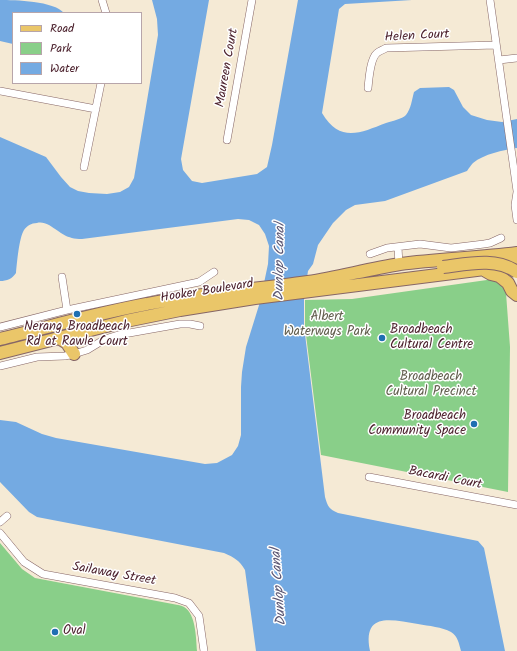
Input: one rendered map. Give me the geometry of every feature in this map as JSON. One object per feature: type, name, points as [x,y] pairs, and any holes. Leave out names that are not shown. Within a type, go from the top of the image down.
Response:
[{"type":"main road","name":"Hooker Boulevard","points":[[309,286],[399,264],[517,253]]},
{"type":"main road","points":[[366,271],[384,273],[487,262],[504,265],[517,272]]},
{"type":"main road","name":"Hooker Boulevard","points":[[0,353],[154,315],[257,293],[309,286],[484,270],[517,265]]},
{"type":"main road","points":[[484,270],[503,278],[508,283],[512,291],[517,295]]},
{"type":"main road","name":"Hooker Boulevard","points":[[0,339],[90,316],[146,304],[203,294],[257,293]]},
{"type":"main road","points":[[74,354],[77,333]]},
{"type":"main road","points":[[59,338],[69,345],[74,354]]},
{"type":"street","points":[[102,0],[106,12]]},
{"type":"street","name":"Maureen Court","points":[[227,140],[252,0]]},
{"type":"street","points":[[490,0],[517,192],[515,205],[517,220]]},
{"type":"street","name":"Helen Court","points":[[368,88],[374,56],[386,48],[496,46]]},
{"type":"street","points":[[499,60],[517,58]]},
{"type":"street","points":[[84,167],[101,84]]},
{"type":"street","points":[[0,91],[96,109]]},
{"type":"street","points":[[370,254],[381,250],[420,244],[456,248],[490,243],[501,238]]},
{"type":"street","points":[[398,247],[399,264]]},
{"type":"street","name":"Hooker Boulevard","points":[[0,327],[67,310],[199,282],[214,272]]},
{"type":"street","points":[[62,277],[67,310]]},
{"type":"street","name":"Hooker Boulevard","points":[[0,366],[37,357],[65,356],[74,354],[87,350],[105,339],[118,335],[180,324],[200,326]]},
{"type":"street","name":"Bacardi Court","points":[[369,477],[517,505]]},
{"type":"street","points":[[0,522],[8,516]]},
{"type":"street","name":"Sailaway Street","points":[[0,533],[24,562],[43,574],[175,598],[189,603],[199,616],[204,651]]},
{"type":"green space","name":"Broadbeach Cultural Precinct","points":[[494,279],[503,286],[506,293],[510,347],[508,492],[321,455],[305,327],[305,300],[352,299]]},
{"type":"green space","points":[[0,543],[22,569],[35,578],[184,607],[188,610],[193,621],[196,633],[197,651],[0,651]]},
{"type":"water","points":[[0,0],[24,1],[43,4],[52,6],[63,12],[12,12],[12,44],[0,41]]},
{"type":"water","name":"Dunlop Canal","points":[[152,0],[209,0],[181,159],[183,170],[192,181],[202,183],[257,174],[267,167],[298,0],[412,0],[345,4],[339,9],[322,113],[336,129],[343,132],[359,132],[402,118],[409,110],[414,92],[420,88],[449,87],[454,90],[463,107],[471,115],[487,120],[502,122],[517,119],[517,148],[488,155],[473,163],[467,171],[385,201],[355,205],[346,210],[333,223],[318,245],[313,264],[308,271],[304,297],[304,326],[325,497],[328,505],[331,509],[338,513],[478,541],[484,548],[505,651],[461,651],[457,638],[447,630],[431,626],[389,620],[381,621],[370,629],[370,651],[256,651],[245,570],[234,558],[224,553],[37,517],[29,512],[0,482],[0,420],[16,422],[42,434],[56,438],[205,464],[217,463],[232,455],[238,446],[241,435],[241,387],[246,347],[260,302],[268,264],[269,246],[265,234],[259,225],[249,220],[238,219],[77,239],[68,237],[44,223],[33,224],[26,227],[22,234],[18,251],[16,273],[13,277],[5,281],[0,281],[0,137],[46,157],[70,187],[78,191],[107,194],[120,192],[129,187],[134,178],[158,35],[157,19]]},
{"type":"place","name":"Nerang Broadbeach Rd at Rawle Court","points":[[77,314]]},
{"type":"place","name":"Broadbeach Cultural Centre","points":[[382,338]]},
{"type":"place","name":"Broadbeach Community Space","points":[[474,424]]},
{"type":"place","name":"Oval","points":[[55,632]]},
{"type":"park label","name":"Albert Waterways Park","points":[[327,326]]}]
